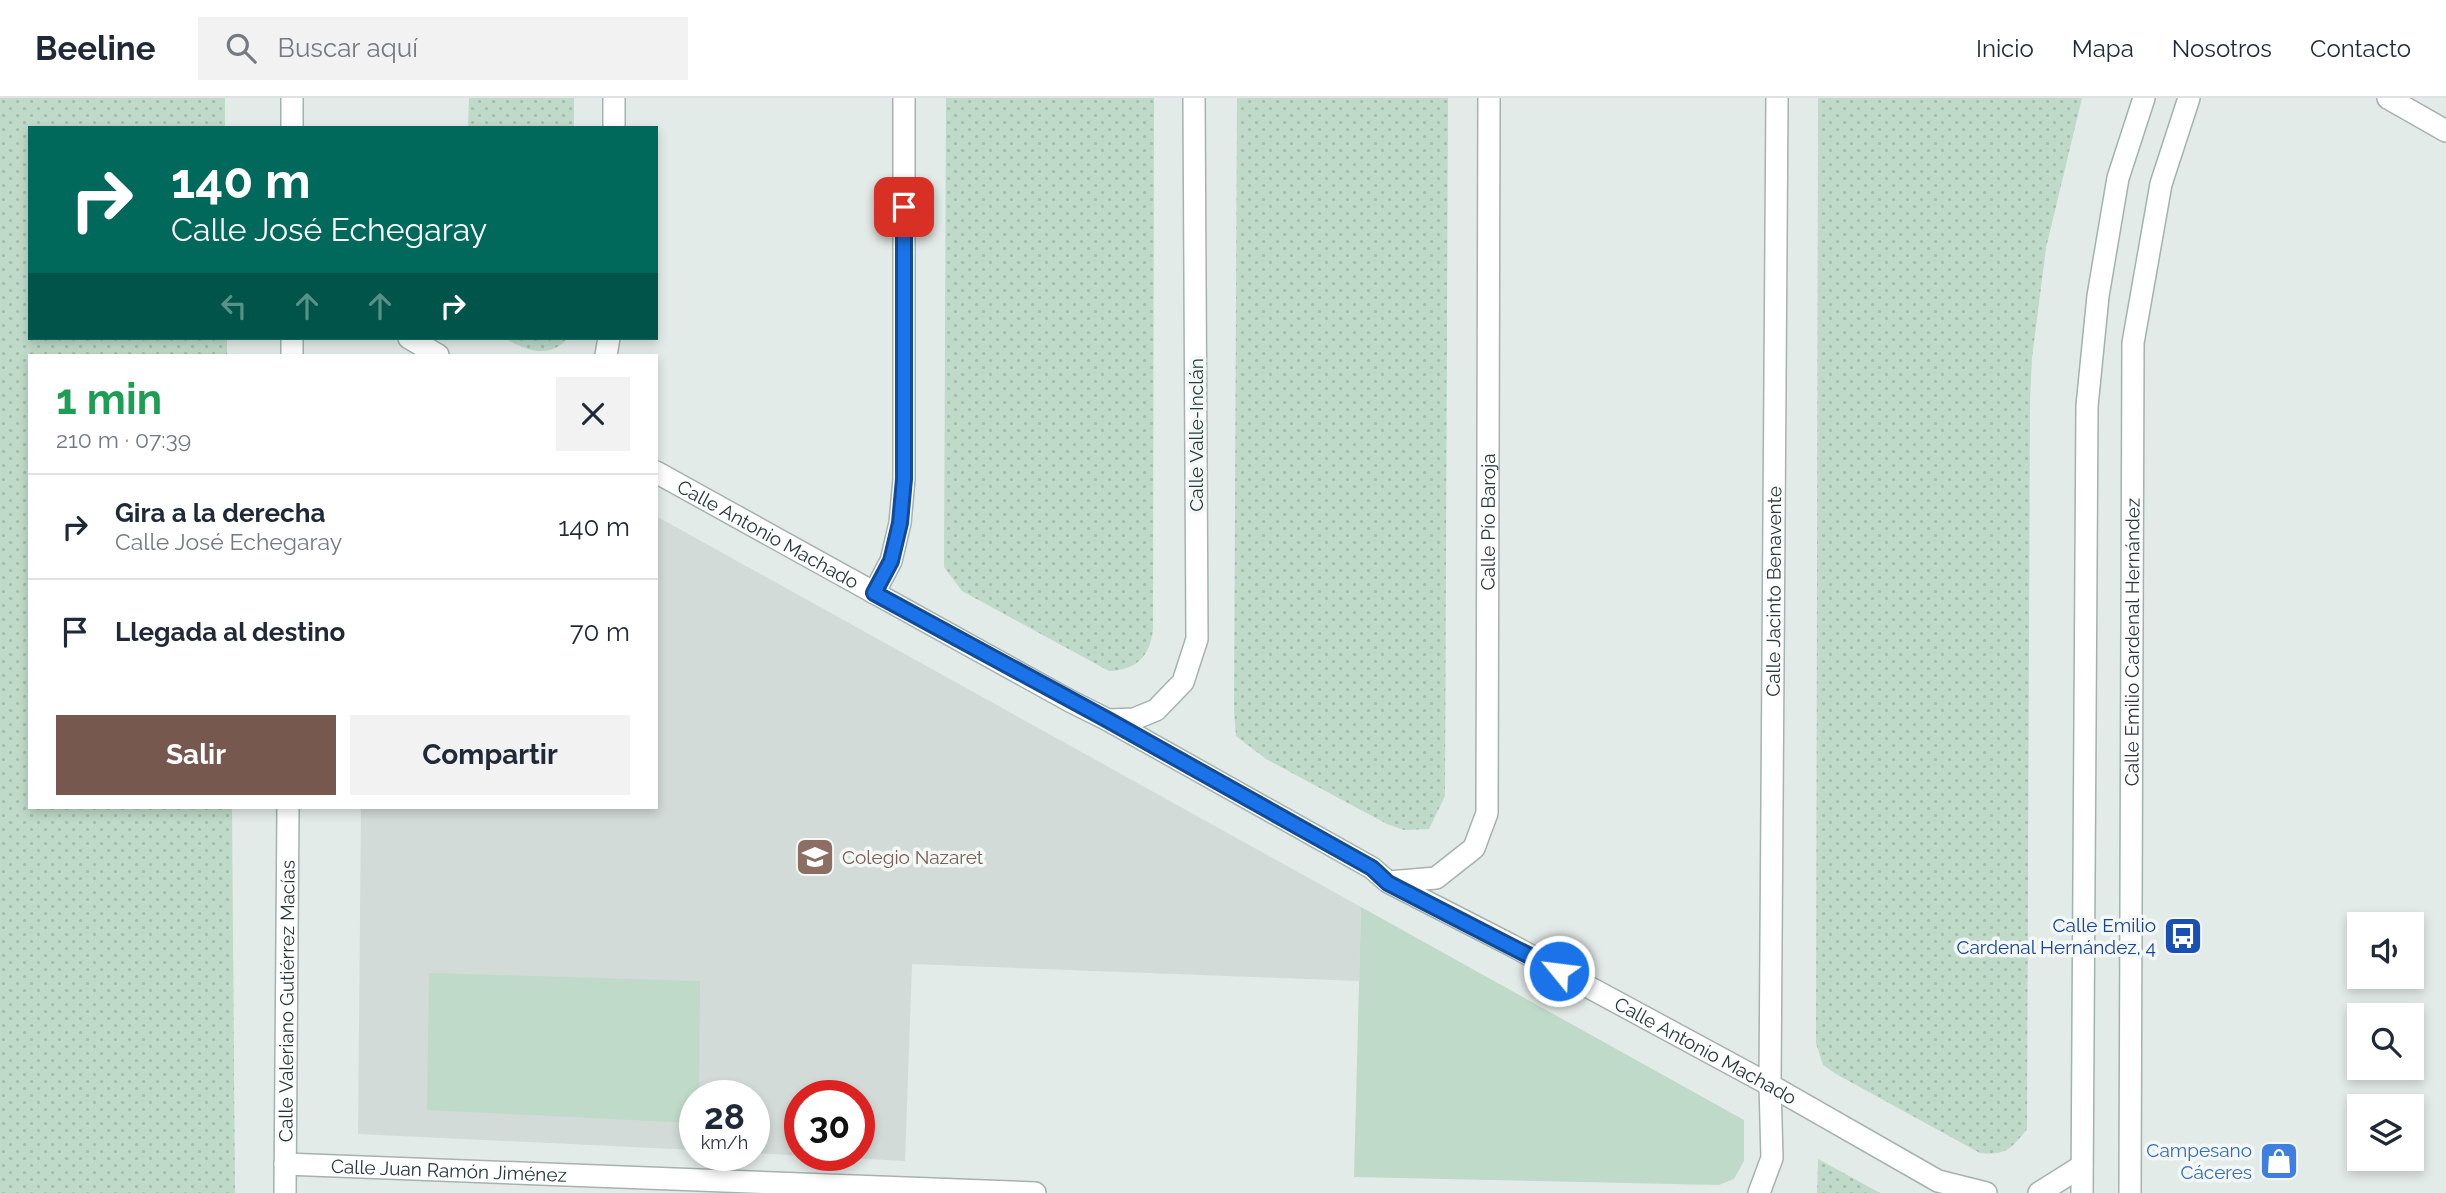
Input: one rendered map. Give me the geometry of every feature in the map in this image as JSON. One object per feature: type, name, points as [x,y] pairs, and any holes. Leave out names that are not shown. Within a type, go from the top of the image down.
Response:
[{"type":"street","points":[[292,98],[292,126]]},
{"type":"street","points":[[614,98],[614,126]]},
{"type":"street","points":[[874,593],[891,561],[900,523],[904,479],[904,98]]},
{"type":"street","name":"Calle Valle-Inclán","points":[[1108,720],[1134,719],[1156,710],[1183,682],[1196,639],[1194,98]]},
{"type":"street","name":"Calle Pío Baroja","points":[[1388,883],[1436,878],[1475,848],[1487,813],[1489,98]]},
{"type":"street","name":"Calle Jacinto Benavente","points":[[1770,1085],[1776,98]]},
{"type":"street","points":[[2082,1193],[2087,406],[2098,296],[2118,178],[2144,98]]},
{"type":"street","name":"Calle Emilio Cardenal Hernández","points":[[2130,1193],[2133,342],[2161,184],[2189,98]]},
{"type":"street","points":[[2388,98],[2446,131]]},
{"type":"street","points":[[412,340],[436,354]]},
{"type":"street","name":"Calle Antonio Machado","points":[[658,473],[1372,868],[1388,883],[1511,945],[1770,1085],[1938,1181],[1986,1193]]},
{"type":"street","name":"Calle Valeriano Gutiérrez Macías","points":[[285,1193],[288,809]]},
{"type":"street","points":[[1759,1193],[1772,1158],[1770,1085]]},
{"type":"street","name":"Calle Juan Ramón Jiménez","points":[[285,1164],[1035,1193]]},
{"type":"street","points":[[2039,1193],[2082,1166]]},
{"type":"shaded area","name":"Colegio Nazaret","points":[[658,517],[1361,907],[1359,981],[912,964],[905,1161],[875,1159],[875,1080],[784,1080],[784,1155],[770,1154],[770,1080],[679,1080],[679,1149],[358,1134],[361,809],[658,809]]},
{"type":"green space","points":[[0,98],[225,98],[225,126],[28,126],[28,340],[227,340],[227,354],[28,354],[28,809],[232,809],[235,1193],[0,1193]]},
{"type":"green space","points":[[469,98],[574,98],[574,126],[468,126]]},
{"type":"green space","points":[[946,98],[1154,98],[1153,629],[1145,654],[1127,668],[1109,671],[962,591],[944,567]]},
{"type":"green space","points":[[1237,98],[1448,98],[1445,796],[1429,829],[1404,830],[1387,824],[1266,759],[1236,736]]},
{"type":"green space","points":[[1818,98],[2082,98],[2046,248],[2032,358],[2027,1129],[2012,1146],[2002,1152],[1980,1153],[1836,1074],[1823,1065],[1816,1043]]},
{"type":"green space","points":[[508,340],[566,340],[561,345],[545,351]]},
{"type":"green space","points":[[1361,907],[1744,1120],[1744,1161],[1734,1179],[1719,1185],[1354,1177]]},
{"type":"green space","points":[[429,973],[700,981],[699,1080],[679,1080],[679,1122],[427,1110]]},
{"type":"green space","points":[[1818,1159],[1880,1193],[1817,1193]]},
{"type":"place","name":"Colegio Nazaret","points":[[815,857]]},
{"type":"place","name":"Calle Emilio Cardenal Hernández, 4","points":[[2183,936]]},
{"type":"place","name":"Campesano Cáceres","points":[[2279,1161]]},
{"type":"route","points":[[904,207],[904,479],[900,523],[891,561],[874,593],[1372,868],[1388,883],[1559,971]]}]
